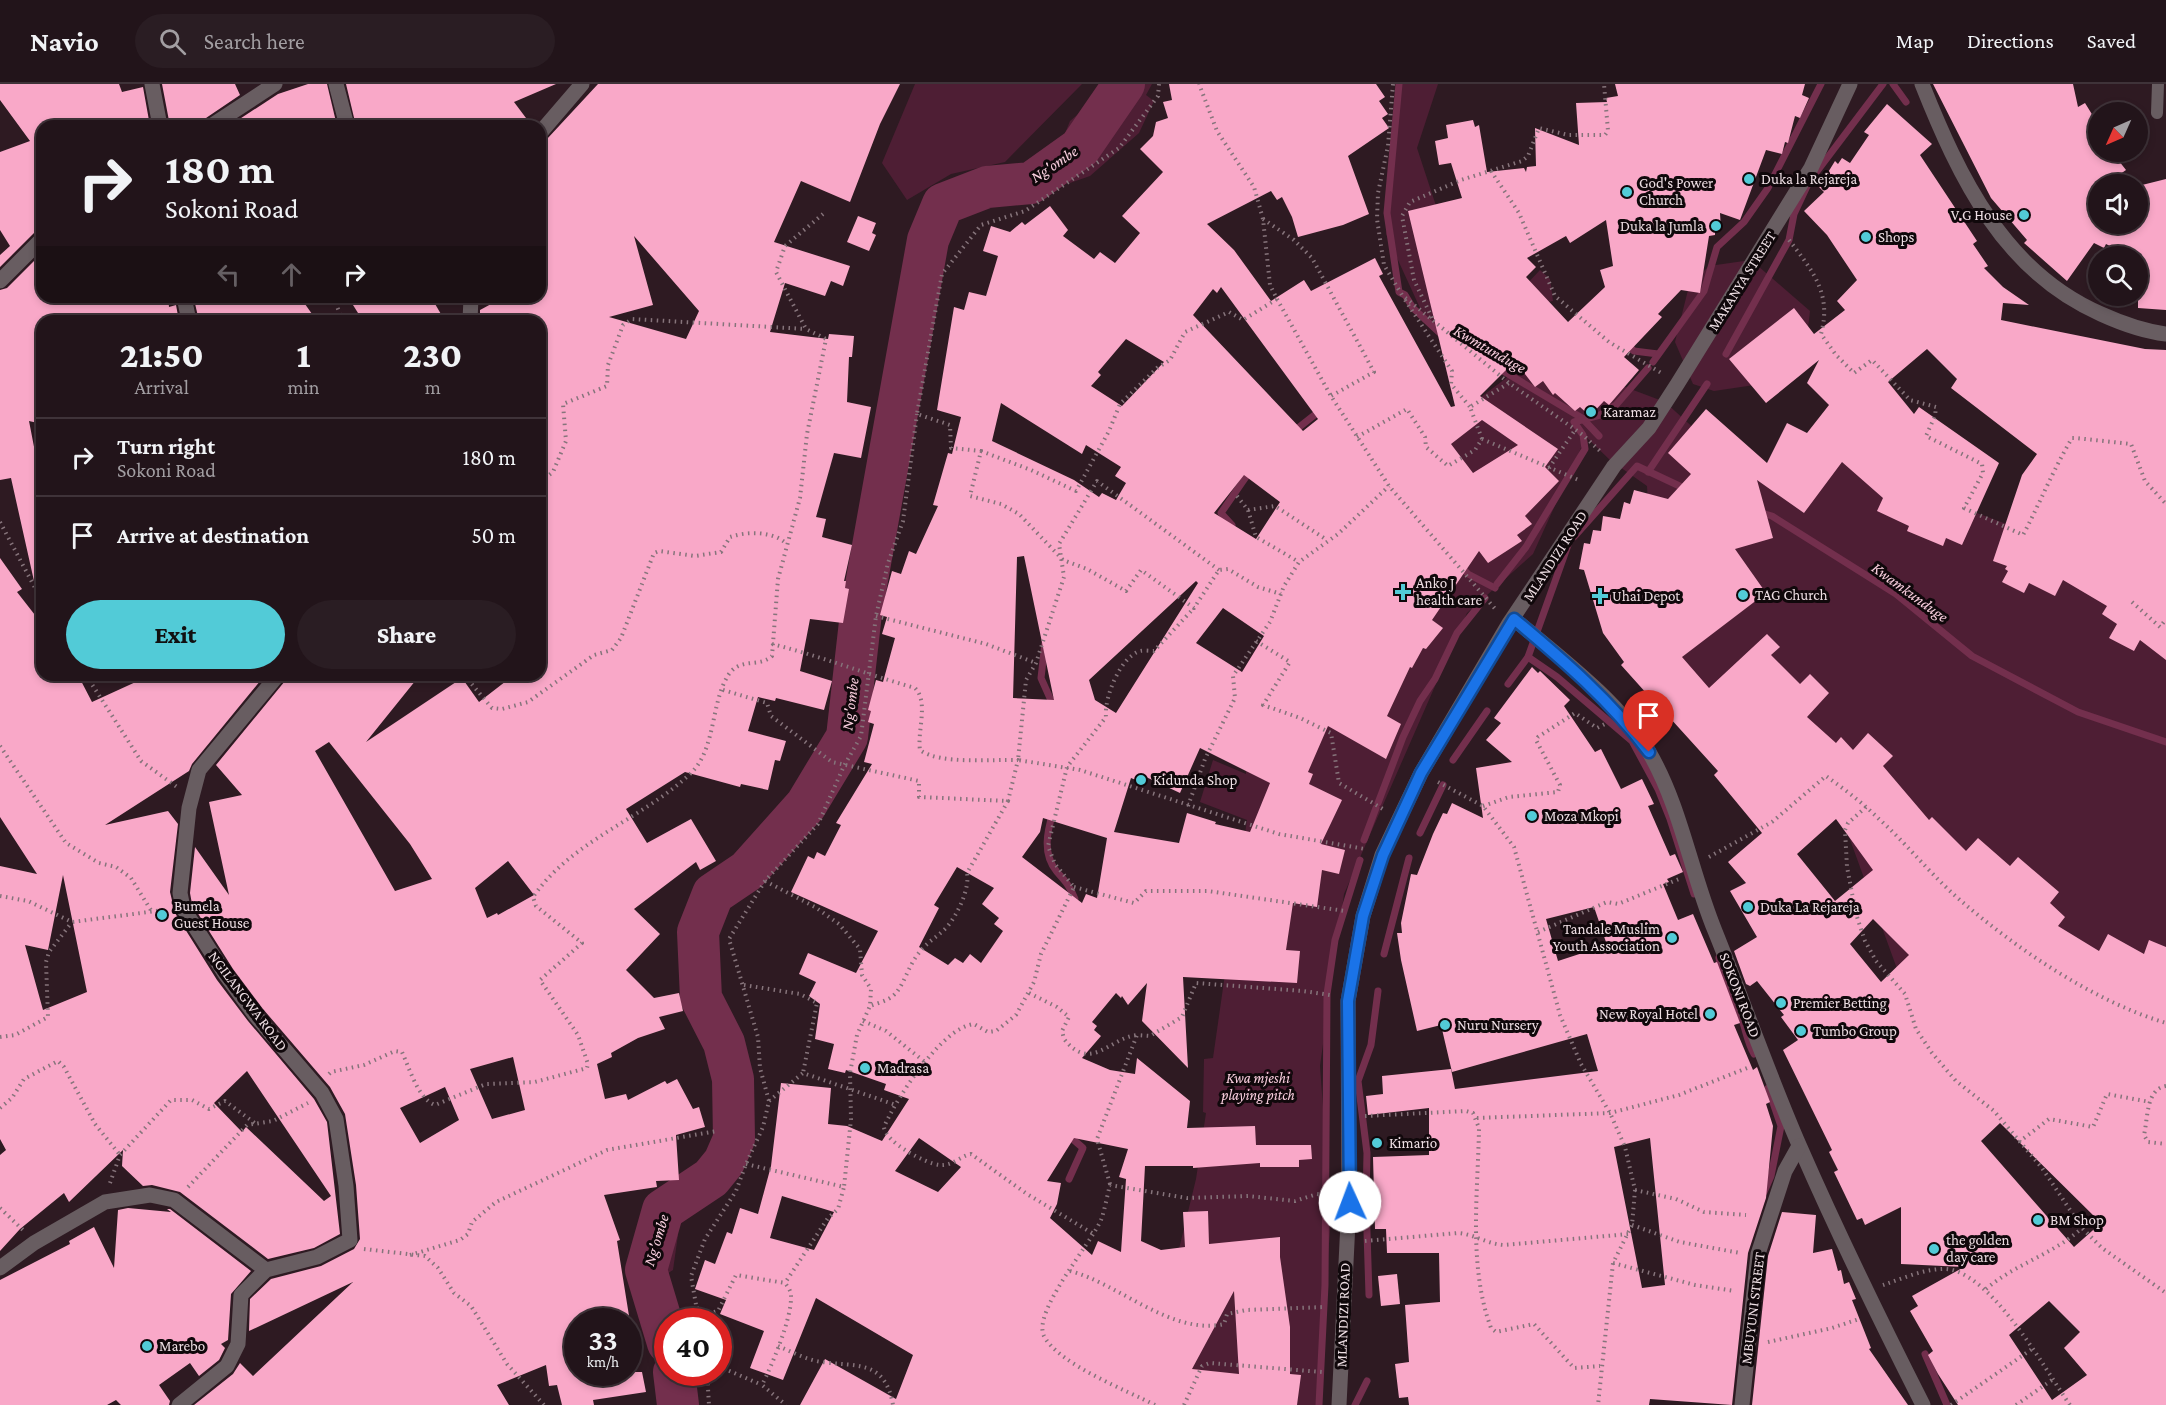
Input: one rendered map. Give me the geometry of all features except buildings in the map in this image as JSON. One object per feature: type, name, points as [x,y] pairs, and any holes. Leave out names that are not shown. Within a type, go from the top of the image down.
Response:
[{"type":"street","points":[[152,84],[159,120]]},
{"type":"street","points":[[220,120],[275,84]]},
{"type":"street","points":[[336,84],[345,120]]},
{"type":"street","points":[[546,126],[582,84]]},
{"type":"street","name":"MAKANYA STREET","points":[[1614,466],[1649,428],[1777,225],[1811,168],[1850,84]]},
{"type":"street","points":[[1922,84],[1958,169],[1993,227],[2028,266],[2082,306],[2141,331],[2166,334]]},
{"type":"street","points":[[0,281],[36,245]]},
{"type":"street","name":"MLANDIZI ROAD","points":[[1339,1405],[1346,1242],[1350,1202],[1347,1120],[1348,1001],[1363,916],[1383,855],[1421,773],[1511,622],[1614,466]]},
{"type":"street","name":"SOKONI ROAD","points":[[1511,622],[1581,674],[1627,722],[1649,752],[1669,798],[1765,1061],[1800,1146],[1865,1291],[1923,1405]]},
{"type":"street","points":[[183,908],[180,893],[189,808],[199,770],[273,681]]},
{"type":"street","name":"NGILANGWA ROAD","points":[[183,908],[231,982],[322,1093],[336,1119],[341,1146],[350,1240]]},
{"type":"street","name":"MBUYUNI STREET","points":[[1742,1405],[1758,1254],[1785,1171],[1800,1146]]},
{"type":"street","points":[[0,1268],[34,1243],[105,1202],[150,1196],[174,1200],[266,1270]]},
{"type":"street","points":[[179,1405],[227,1366],[238,1344],[242,1295],[266,1270],[317,1257],[350,1240]]},
{"type":"lane","points":[[2157,113],[2158,84]]},
{"type":"path","points":[[696,1308],[692,1288],[695,1264],[705,1239],[736,1191],[763,1127],[769,1101],[760,1068],[758,1037],[729,939],[765,881],[818,824],[844,766],[861,736],[876,616],[888,563],[903,521],[917,414],[942,274],[981,225],[1025,210],[1119,148],[1158,96],[1159,84]]},
{"type":"path","points":[[1199,84],[1217,131],[1254,187],[1263,219],[1270,285],[1331,396],[1389,486],[1511,622]]},
{"type":"path","points":[[1393,84],[1388,146],[1378,193],[1377,219],[1384,265],[1452,371],[1451,384],[1470,407],[1482,439],[1599,489]]},
{"type":"path","points":[[1433,320],[1414,280],[1402,216],[1404,208],[1410,202],[1430,193],[1522,161],[1528,156],[1539,128],[1568,135],[1605,135],[1608,131],[1604,84]]},
{"type":"path","points":[[1491,171],[1519,213],[1556,296],[1609,342],[1678,383]]},
{"type":"path","points":[[806,329],[776,272],[785,246],[823,214]]},
{"type":"path","points":[[1263,219],[1294,240],[1312,258],[1374,372],[1331,396]]},
{"type":"path","points":[[1777,225],[1822,288],[1826,318],[1821,334],[1836,355],[1854,373],[1872,360],[1910,400],[1936,407],[1935,416],[1926,436],[1982,464],[1983,473],[1964,508],[2023,535],[2043,498],[2047,480],[2072,438],[2131,444],[2145,481],[2166,504]]},
{"type":"path","points":[[1402,295],[1509,383],[1575,430],[1614,466]]},
{"type":"path","points":[[917,414],[950,425],[951,448],[981,452],[1031,470],[1076,491],[1109,431],[1120,404],[1157,368],[1170,360],[1185,332],[1229,312],[1243,321],[1277,299]]},
{"type":"path","points":[[174,1200],[209,1167],[243,1128],[283,1116],[322,1093],[331,1072],[364,1065],[395,1051],[402,1052],[421,1091],[429,1103],[435,1106],[486,1084],[535,1082],[587,1068],[588,1064],[578,1035],[540,980],[582,943],[536,906],[534,897],[548,880],[598,837],[653,802],[693,772],[702,758],[726,678],[738,665],[766,662],[772,656],[771,644],[778,579],[800,498],[807,434],[826,339],[821,334],[806,329],[632,319],[623,325],[608,364],[607,386],[563,404],[566,441],[552,472],[546,477]]},
{"type":"path","points":[[1470,407],[1509,383]]},
{"type":"path","points":[[1357,437],[1389,417],[1407,409],[1425,437],[1426,447],[1448,466],[1475,450],[1482,439]]},
{"type":"path","points":[[1549,468],[1575,430]]},
{"type":"path","points":[[981,452],[970,496],[1001,504],[1019,514],[1063,560],[1087,569],[1126,591],[1141,570],[1194,608]]},
{"type":"path","points":[[870,1006],[896,993],[928,940],[945,929],[951,921],[960,906],[968,879],[967,873],[1008,801],[1018,760],[1026,680],[1036,663],[1064,577],[1059,544],[1097,481],[1219,570],[1227,569],[1258,588],[1281,594]]},
{"type":"path","points":[[1188,806],[1205,759],[1235,698],[1233,676],[1270,622],[1281,594],[1299,562],[1338,534],[1389,486]]},
{"type":"path","points":[[1237,496],[1248,510],[1256,537],[1299,562]]},
{"type":"path","points":[[1248,510],[1275,506],[1308,525],[1327,540]]},
{"type":"path","points":[[0,522],[36,590]]},
{"type":"path","points":[[469,681],[492,708],[502,710],[528,702],[594,655],[612,650],[621,638],[654,553],[659,551],[695,556],[721,552],[730,537],[739,535],[776,535],[787,544]]},
{"type":"path","points":[[1219,570],[1194,608],[1154,651],[1142,650],[1132,655],[1115,678],[1105,705],[1106,717],[1067,767],[1048,846],[1055,864],[1074,887],[1134,903],[1146,891],[1208,891],[1344,911],[1363,916]]},
{"type":"path","points":[[2132,602],[2160,627],[2166,619]]},
{"type":"path","points":[[876,616],[986,644],[1036,663]]},
{"type":"path","points":[[1256,641],[1290,662],[1263,705],[1302,718],[1331,733],[1339,783],[1398,819]]},
{"type":"path","points":[[771,644],[815,655],[915,688],[919,692],[922,707],[919,747],[925,753],[951,758],[1018,760],[1067,767],[1279,834],[1361,848],[1383,855]]},
{"type":"path","points":[[90,681],[141,761],[172,782],[184,795],[189,808]]},
{"type":"path","points":[[723,690],[767,703],[771,716],[831,762],[844,766],[860,766],[919,781],[919,797],[1008,801]]},
{"type":"path","points":[[1483,806],[1509,797],[1560,790],[1560,785],[1536,740],[1575,712],[1597,728],[1610,722],[1627,722]]},
{"type":"path","points":[[0,746],[66,843],[99,863],[116,867],[131,878],[152,912]]},
{"type":"path","points":[[1421,773],[1483,806],[1514,847],[1560,1015],[1581,1064],[1610,1113],[1625,1147],[1635,1190],[1632,1225],[1613,1263],[1600,1366],[1598,1405]]},
{"type":"path","points":[[1538,932],[1594,906],[1607,902],[1618,903],[1694,870],[1772,822],[1824,775],[1866,807],[1958,898],[2006,936],[2067,977],[2130,1010],[2166,1023]]},
{"type":"path","points":[[1866,807],[1848,823],[1844,840],[1856,914],[1864,941],[1876,961],[1905,994],[1916,1029],[1932,1053],[1956,1081],[1994,1111],[2042,1168],[2082,1228],[2102,1248],[2166,1293]]},
{"type":"path","points":[[765,881],[815,907],[839,924],[860,949],[862,975],[871,989],[870,1006],[853,1053],[844,1187],[838,1209],[828,1218],[785,1283]]},
{"type":"path","points":[[1074,887],[1041,954],[1038,971],[1029,993],[1009,1023],[996,1031],[988,1032],[974,1024],[954,1032],[925,1062],[896,1105],[884,1131],[918,1158],[940,1165],[955,1163],[971,1154],[1026,1194],[1092,1233]]},
{"type":"path","points":[[0,896],[28,901],[72,922],[183,908]]},
{"type":"path","points":[[0,1037],[15,1035],[48,1017],[46,962],[49,952],[72,922]]},
{"type":"path","points":[[1029,993],[1057,1007],[1069,1017],[1062,1031],[1064,1039],[1085,1053],[1101,1053],[1123,1037],[1150,1036],[1182,1017],[1196,983],[1304,991],[1348,1001]]},
{"type":"path","points":[[744,985],[800,994],[817,1003],[803,1073],[769,1101]]},
{"type":"path","points":[[863,1021],[885,1031],[925,1062]]},
{"type":"path","points":[[1137,1035],[1096,1139],[1110,1185],[1101,1220],[1041,1324],[1044,1337],[1059,1352],[1107,1383],[1155,1405]]},
{"type":"path","points":[[0,1108],[12,1098],[24,1079],[58,1061],[64,1066],[95,1124],[120,1155]]},
{"type":"path","points":[[1347,1120],[1362,1116],[1466,1111],[1477,1118],[1610,1113],[1679,1095],[1765,1061]]},
{"type":"path","points":[[803,1073],[896,1105]]},
{"type":"path","points":[[2166,1086],[2153,1093],[2144,1139],[2166,1144]]},
{"type":"path","points":[[2019,1142],[2049,1119],[2093,1127],[2107,1094],[2150,1101]]},
{"type":"path","points":[[105,1202],[120,1155],[171,1100],[192,1100],[208,1109],[225,1101],[257,1124]]},
{"type":"path","points":[[1477,1118],[1479,1128],[1477,1240],[1480,1288],[1491,1328],[1496,1332],[1534,1324],[1574,1368],[1600,1366]]},
{"type":"path","points":[[411,1255],[460,1240],[468,1234],[472,1222],[496,1202],[607,1150],[717,1131]]},
{"type":"path","points":[[746,1164],[844,1187]]},
{"type":"path","points":[[1110,1185],[1187,1198],[1248,1196],[1295,1201],[1317,1194],[1350,1202]]},
{"type":"path","points":[[1635,1190],[1676,1199],[1704,1212],[1746,1215]]},
{"type":"path","points":[[0,1208],[34,1243]]},
{"type":"path","points":[[1632,1225],[1704,1248],[1758,1254]]},
{"type":"path","points":[[1986,1289],[2005,1273],[2065,1244],[2082,1228]]},
{"type":"path","points":[[1346,1242],[1458,1233],[1470,1235],[1477,1240],[1504,1245],[1629,1234]]},
{"type":"path","points":[[350,1240],[350,1245],[356,1249],[375,1249],[425,1256],[432,1261],[454,1293],[471,1306],[507,1364],[544,1405]]},
{"type":"path","points":[[1613,1263],[1695,1285],[1753,1293]]},
{"type":"path","points":[[1865,1291],[1913,1275],[1942,1269],[1961,1272],[1986,1289],[2032,1349],[2070,1405]]},
{"type":"path","points":[[1070,1271],[1129,1299],[1192,1324],[1212,1327],[1224,1324],[1227,1314],[1246,1310],[1324,1307],[1343,1309]]},
{"type":"path","points":[[720,1308],[736,1275],[785,1283],[791,1293],[790,1305],[778,1346],[762,1385]]},
{"type":"path","points":[[1747,1347],[1832,1329],[1857,1319],[1880,1322]]},
{"type":"path","points":[[778,1346],[820,1362],[859,1364],[870,1369],[888,1388],[893,1405]]},
{"type":"path","points":[[1951,1405],[2032,1349]]},
{"type":"path","points":[[1184,1405],[1202,1366],[1210,1363],[1341,1375]]},
{"type":"path","points":[[732,1372],[762,1385],[786,1405]]},
{"type":"path","points":[[2016,1405],[2052,1380]]},
{"type":"path","points":[[707,1386],[708,1405]]},
{"type":"green space","points":[[915,84],[1082,84],[1005,162],[951,174],[907,200],[882,163]]},
{"type":"green space","points":[[1115,84],[1152,84],[1146,95],[1154,101],[1139,133],[1090,176],[1070,183],[1052,166],[1070,121],[1095,100],[1103,108]]},
{"type":"green space","name":"Kwa mjeshi playing pitch","points":[[1398,84],[1438,84],[1417,148],[1463,288],[1496,317],[1540,270],[1550,279],[1553,301],[1548,302],[1538,354],[1665,402],[1742,472],[1834,441],[1904,486],[2112,563],[2166,602],[2166,1167],[1912,1010],[1840,812],[1694,703],[1650,536],[1647,486],[1610,460],[1586,437],[1533,554],[1467,613],[1344,894],[1320,1066],[1331,1219],[1316,1405],[1141,1405],[1196,1179],[1206,1113],[1203,1112],[1204,1059],[1213,1058],[1247,820],[1200,802],[1213,760],[1246,774],[1246,730],[1397,460],[1509,376],[1426,321],[1386,234]]},
{"type":"green space","points":[[1751,260],[1810,311],[1806,346],[1768,383],[1714,391],[1693,384],[1675,342],[1689,286],[1709,266]]},
{"type":"green space","points":[[674,1232],[678,1235],[673,1270],[665,1275],[657,1268],[656,1252],[670,1247],[667,1238]]},
{"type":"waterway","name":"Ng'ombe","points":[[657,1308],[646,1270],[663,1210],[711,1178],[724,1162],[734,1139],[733,1079],[724,1043],[701,998],[698,932],[713,894],[747,871],[806,805],[847,737],[861,613],[928,240],[943,204],[987,187],[1031,183],[1080,148],[1124,84]]},
{"type":"waterway","name":"Kwmtunduge","points":[[1399,84],[1387,213],[1399,292],[1405,295],[1413,308],[1444,337]]},
{"type":"waterway","points":[[1653,362],[1704,291],[1717,247],[1744,222],[1768,188],[1821,84]]},
{"type":"waterway","points":[[1726,354],[1789,240],[1794,214],[1809,182],[1883,84]]},
{"type":"waterway","points":[[1893,84],[1906,102]]},
{"type":"waterway","points":[[1626,344],[1634,351],[1658,354]]},
{"type":"waterway","name":"Kwmtunduge","points":[[1498,368],[1582,418],[1599,436]]},
{"type":"waterway","points":[[1497,584],[1526,547],[1585,449],[1583,435],[1574,422],[1600,415],[1616,405],[1648,368]]},
{"type":"waterway","points":[[1648,472],[1707,384]]},
{"type":"waterway","points":[[1293,432],[1322,409]]},
{"type":"waterway","points":[[1574,537],[1637,466],[1688,490]]},
{"type":"waterway","points":[[1227,531],[1232,525],[1221,513],[1250,471]]},
{"type":"waterway","name":"Kwamkunduge","points":[[1758,512],[1772,516],[1896,594],[1972,656],[2078,712],[2166,742]]},
{"type":"waterway","points":[[1508,684],[1528,657],[1568,545]]},
{"type":"waterway","points":[[1460,565],[1468,574],[1495,588]]},
{"type":"waterway","points":[[1378,803],[1403,737],[1420,701],[1435,679],[1457,633],[1485,598]]},
{"type":"waterway","points":[[1045,643],[1041,678],[1054,707]]},
{"type":"waterway","points":[[1528,657],[1557,677],[1632,741],[1658,789],[1694,894]]},
{"type":"waterway","points":[[1453,760],[1487,711]]},
{"type":"waterway","points":[[1420,833],[1443,785]]},
{"type":"waterway","points":[[1364,840],[1376,808]]},
{"type":"waterway","points":[[1053,812],[1047,843],[1049,858],[1073,894],[1075,899],[1072,904]]},
{"type":"waterway","points":[[1384,954],[1409,858]]},
{"type":"waterway","points":[[1319,1405],[1325,1285],[1327,994],[1335,940],[1360,860]]},
{"type":"waterway","points":[[1719,958],[1754,1054]]},
{"type":"waterway","points":[[1369,1295],[1367,1153],[1358,1081],[1371,1045],[1378,991]]},
{"type":"waterway","points":[[1764,1192],[1771,1176],[1781,1126],[1768,1088]]},
{"type":"waterway","points":[[1068,1135],[1083,1148],[1069,1179]]},
{"type":"waterway","points":[[1925,1354],[1947,1405]]},
{"type":"waterway","points":[[1355,1405],[1367,1381]]},
{"type":"waterway","name":"Ng'ombe","points":[[676,1386],[678,1405]]},
{"type":"place","name":"Duka la Rejareja","points":[[1749,179]]},
{"type":"place","name":"God's Power Church","points":[[1627,192]]},
{"type":"place","name":"V.G House","points":[[2024,215]]},
{"type":"place","name":"Duka la Jumla","points":[[1716,226]]},
{"type":"place","name":"Shops","points":[[1866,237]]},
{"type":"place","name":"Karamaz","points":[[1591,412]]},
{"type":"place","name":"Anko J health care","points":[[1403,592]]},
{"type":"place","name":"TAG Church","points":[[1743,595]]},
{"type":"place","name":"Uhai Depot","points":[[1600,596]]},
{"type":"place","name":"Kidunda Shop","points":[[1141,780]]},
{"type":"place","name":"Moza Mkopi","points":[[1532,816]]},
{"type":"place","name":"Duka La Rejareja","points":[[1748,907]]},
{"type":"place","name":"Bumela Guest House","points":[[162,915]]},
{"type":"place","name":"Tandale Muslim Youth Association","points":[[1672,938]]},
{"type":"place","name":"Premier Betting","points":[[1781,1003]]},
{"type":"place","name":"New Royal Hotel","points":[[1710,1014]]},
{"type":"place","name":"Nuru Nursery","points":[[1445,1025]]},
{"type":"place","name":"Tumbo Group","points":[[1801,1031]]},
{"type":"place","name":"Madrasa","points":[[865,1068]]},
{"type":"place","name":"Kimario","points":[[1377,1143]]},
{"type":"place","name":"BM Shop","points":[[2038,1220]]},
{"type":"place","name":"the golden day care","points":[[1934,1249]]},
{"type":"place","name":"Marebo","points":[[147,1346]]},
{"type":"route","points":[[1350,1202],[1347,1120],[1348,1001],[1363,916],[1383,855],[1398,819],[1421,773],[1508,625],[1514,619],[1581,674],[1627,722],[1649,752]]}]
